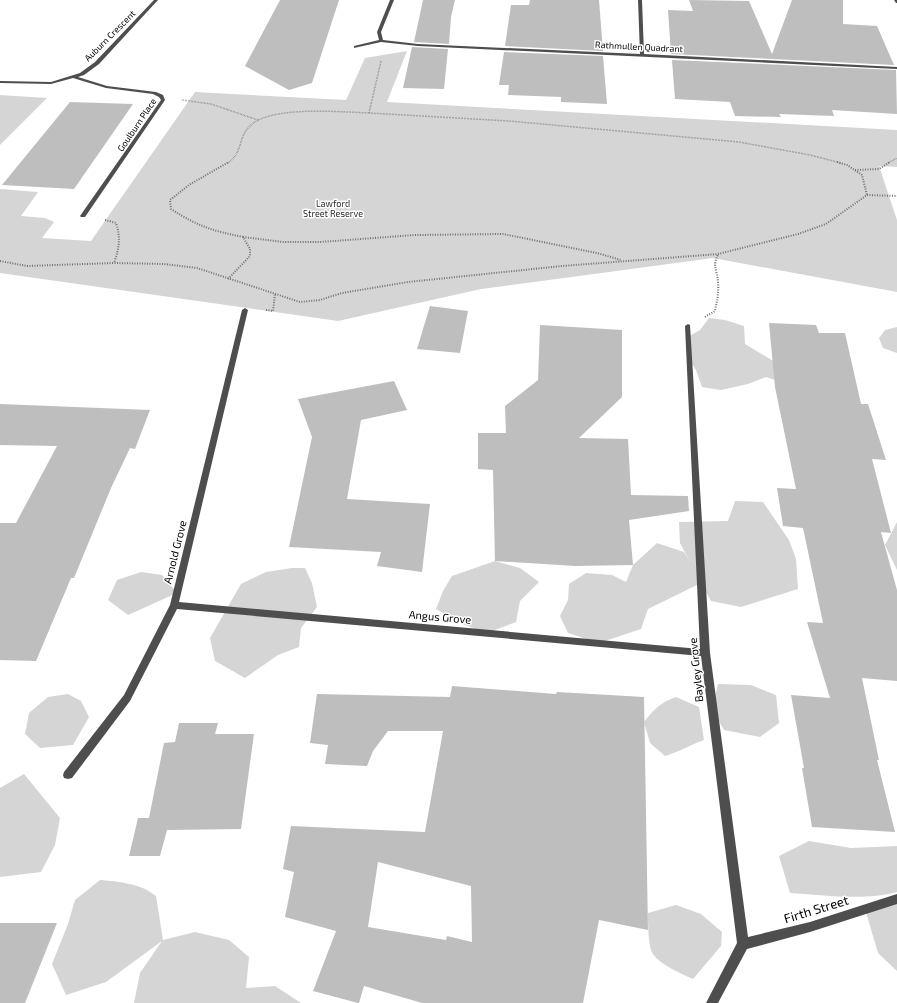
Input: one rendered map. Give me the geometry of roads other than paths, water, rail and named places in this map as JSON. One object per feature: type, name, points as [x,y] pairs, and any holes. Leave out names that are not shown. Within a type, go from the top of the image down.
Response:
[{"type":"street","name":"Auburn Crescent","points":[[0,82],[51,83],[82,74],[97,63],[156,0]]},
{"type":"street","points":[[381,41],[379,32],[392,0]]},
{"type":"street","points":[[640,0],[642,55]]},
{"type":"street","name":"Rathmullen Quadrant","points":[[356,47],[381,41],[418,45],[897,68]]},
{"type":"street","name":"Goulburn Place","points":[[74,77],[106,87],[154,93],[161,96],[163,100],[83,216]]},
{"type":"street","name":"Arnold Grove","points":[[68,775],[127,698],[174,605],[245,310]]},
{"type":"street","name":"Bayley Grove","points":[[688,326],[704,653],[743,944]]},
{"type":"street","name":"Angus Grove","points":[[174,605],[704,653]]},
{"type":"street","name":"Firth Street","points":[[743,944],[810,927],[897,899]]},
{"type":"street","points":[[712,1003],[743,944]]},
{"type":"park label","name":"Lawford Street Reserve","points":[[333,210]]}]
